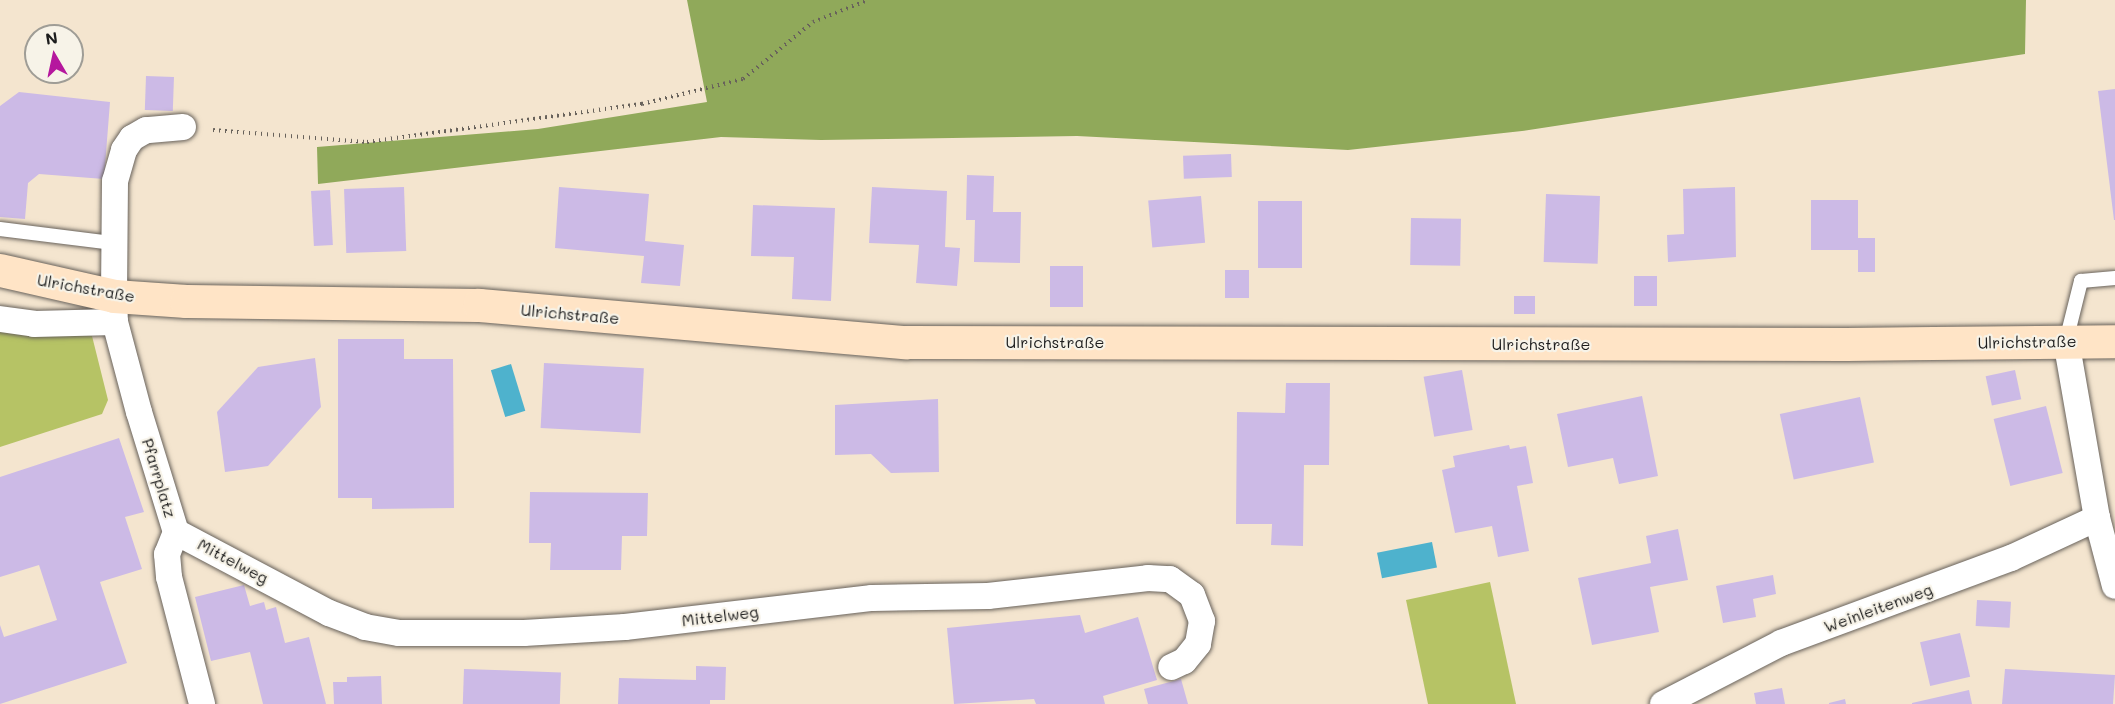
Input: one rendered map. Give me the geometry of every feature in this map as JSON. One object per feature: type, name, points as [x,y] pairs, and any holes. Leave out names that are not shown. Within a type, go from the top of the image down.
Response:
[{"type":"street","name":"Pfarrplatz","points":[[183,127],[146,130],[132,138],[124,150],[115,181],[113,243],[115,309],[176,532],[168,554],[169,577],[201,704]]},
{"type":"street","name":"Ulrichstraße","points":[[0,270],[115,309],[186,302],[479,305],[905,342],[1879,344],[2115,341]]},
{"type":"street","points":[[0,319],[34,324],[115,309]]},
{"type":"street","points":[[2066,341],[2097,518],[2115,586]]},
{"type":"street","name":"Weinleitenweg","points":[[1663,704],[1781,644],[2011,558],[2097,518]]},
{"type":"street","name":"Mittelweg","points":[[176,532],[329,613],[365,627],[399,633],[524,633],[625,627],[872,598],[988,596],[1148,578],[1170,579],[1192,595],[1202,621],[1198,644],[1184,661],[1171,667]]},
{"type":"lane","points":[[0,229],[113,243]]},
{"type":"lane","points":[[2066,341],[2081,281],[2115,278]]},
{"type":"path","points":[[183,127],[367,142],[642,104],[743,79],[813,22],[868,0]]},
{"type":"green space","points":[[687,0],[2026,0],[2025,54],[1522,131],[1348,150],[1077,136],[821,140],[721,137],[318,184],[317,147],[538,129],[707,102]]},
{"type":"green space","points":[[0,328],[81,332],[92,336],[108,400],[102,414],[0,447]]},
{"type":"green space","points":[[1490,582],[1516,704],[1428,704],[1406,600]]},
{"type":"water","points":[[511,364],[525,411],[505,417],[491,370]]},
{"type":"water","points":[[1432,542],[1437,568],[1382,578],[1377,553]]},
{"type":"building","points":[[146,76],[174,77],[173,111],[145,110]]},
{"type":"building","points":[[2115,89],[2115,220],[2114,220],[2098,91]]},
{"type":"building","points":[[19,92],[110,102],[104,179],[39,174],[28,183],[25,219],[0,217],[0,106]]},
{"type":"building","points":[[1231,154],[1232,177],[1184,179],[1183,156]]},
{"type":"building","points":[[967,175],[994,176],[993,212],[1021,212],[1020,263],[974,262],[975,220],[966,220]]},
{"type":"building","points":[[404,187],[406,251],[346,253],[344,189]]},
{"type":"building","points":[[559,187],[649,194],[645,241],[684,245],[680,286],[641,283],[644,256],[555,248]]},
{"type":"building","points":[[872,187],[947,191],[945,247],[960,248],[957,286],[916,283],[919,245],[869,243]]},
{"type":"building","points":[[1735,187],[1736,257],[1668,262],[1667,235],[1684,234],[1683,189]]},
{"type":"building","points":[[330,190],[333,245],[314,246],[311,191]]},
{"type":"building","points":[[1546,194],[1600,196],[1598,264],[1544,262]]},
{"type":"building","points":[[1201,196],[1205,243],[1152,247],[1148,201]]},
{"type":"building","points":[[1811,200],[1858,200],[1858,238],[1875,238],[1875,272],[1858,272],[1858,250],[1811,250]]},
{"type":"building","points":[[1258,201],[1302,201],[1302,268],[1258,268]]},
{"type":"building","points":[[753,205],[835,208],[831,301],[792,299],[794,257],[751,256]]},
{"type":"building","points":[[1411,218],[1461,219],[1460,266],[1410,265]]},
{"type":"building","points":[[1050,266],[1083,266],[1083,307],[1050,307]]},
{"type":"building","points":[[1225,270],[1249,270],[1249,298],[1225,298]]},
{"type":"building","points":[[1634,276],[1657,276],[1657,306],[1634,306]]},
{"type":"building","points":[[1514,296],[1535,296],[1535,314],[1514,314]]},
{"type":"building","points":[[338,339],[404,339],[404,359],[453,359],[454,508],[372,509],[372,498],[338,498]]},
{"type":"building","points":[[315,358],[321,407],[268,466],[225,472],[217,412],[258,367]]},
{"type":"building","points":[[544,363],[644,368],[640,433],[541,428]]},
{"type":"building","points":[[1462,370],[1473,430],[1434,437],[1424,377]]},
{"type":"building","points":[[2015,370],[2021,399],[1992,406],[1986,376]]},
{"type":"building","points":[[1286,383],[1330,383],[1329,465],[1304,465],[1303,546],[1271,545],[1272,524],[1236,524],[1237,412],[1285,413]]},
{"type":"building","points":[[1642,396],[1658,476],[1619,484],[1613,458],[1568,467],[1557,414]]},
{"type":"building","points":[[1860,397],[1874,463],[1794,480],[1780,414]]},
{"type":"building","points":[[938,399],[939,472],[891,473],[871,454],[835,455],[835,405]]},
{"type":"building","points":[[2046,406],[2063,473],[2010,486],[1994,419]]},
{"type":"building","points":[[119,438],[144,512],[125,517],[142,569],[100,582],[127,663],[0,704],[0,625],[4,637],[57,620],[39,565],[0,577],[0,477]]},
{"type":"building","points":[[1509,445],[1510,449],[1526,446],[1533,483],[1517,486],[1529,551],[1498,557],[1492,526],[1455,533],[1442,470],[1455,467],[1453,456]]},
{"type":"building","points":[[530,492],[648,493],[647,536],[622,536],[621,570],[550,570],[551,543],[529,543]]},
{"type":"building","points":[[1678,529],[1688,580],[1650,587],[1659,632],[1592,645],[1578,578],[1651,563],[1646,536]]},
{"type":"building","points":[[1773,575],[1776,594],[1753,599],[1756,617],[1723,623],[1716,586]]},
{"type":"building","points":[[244,585],[250,606],[264,602],[266,610],[276,607],[285,643],[309,637],[326,704],[263,704],[250,652],[211,661],[195,597]]},
{"type":"building","points":[[1977,600],[2011,602],[2010,628],[1976,626]]},
{"type":"building","points":[[1080,615],[1085,633],[1138,617],[1157,680],[1103,696],[1105,704],[1036,704],[1034,699],[954,704],[947,628]]},
{"type":"building","points":[[1960,633],[1970,677],[1930,686],[1920,642]]},
{"type":"building","points":[[696,666],[726,667],[725,700],[710,700],[710,704],[618,704],[619,678],[696,680]]},
{"type":"building","points":[[464,669],[561,672],[560,704],[463,704]]},
{"type":"building","points":[[2005,669],[2115,675],[2113,704],[2002,704]]},
{"type":"building","points":[[381,676],[382,704],[334,704],[333,682],[347,682],[347,677]]},
{"type":"building","points":[[1181,679],[1188,704],[1148,704],[1144,689]]},
{"type":"building","points":[[1782,688],[1785,704],[1756,704],[1754,693]]},
{"type":"building","points":[[1969,690],[1972,704],[1912,704],[1912,703]]},
{"type":"building","points":[[1845,699],[1846,704],[1829,704],[1829,703]]}]
